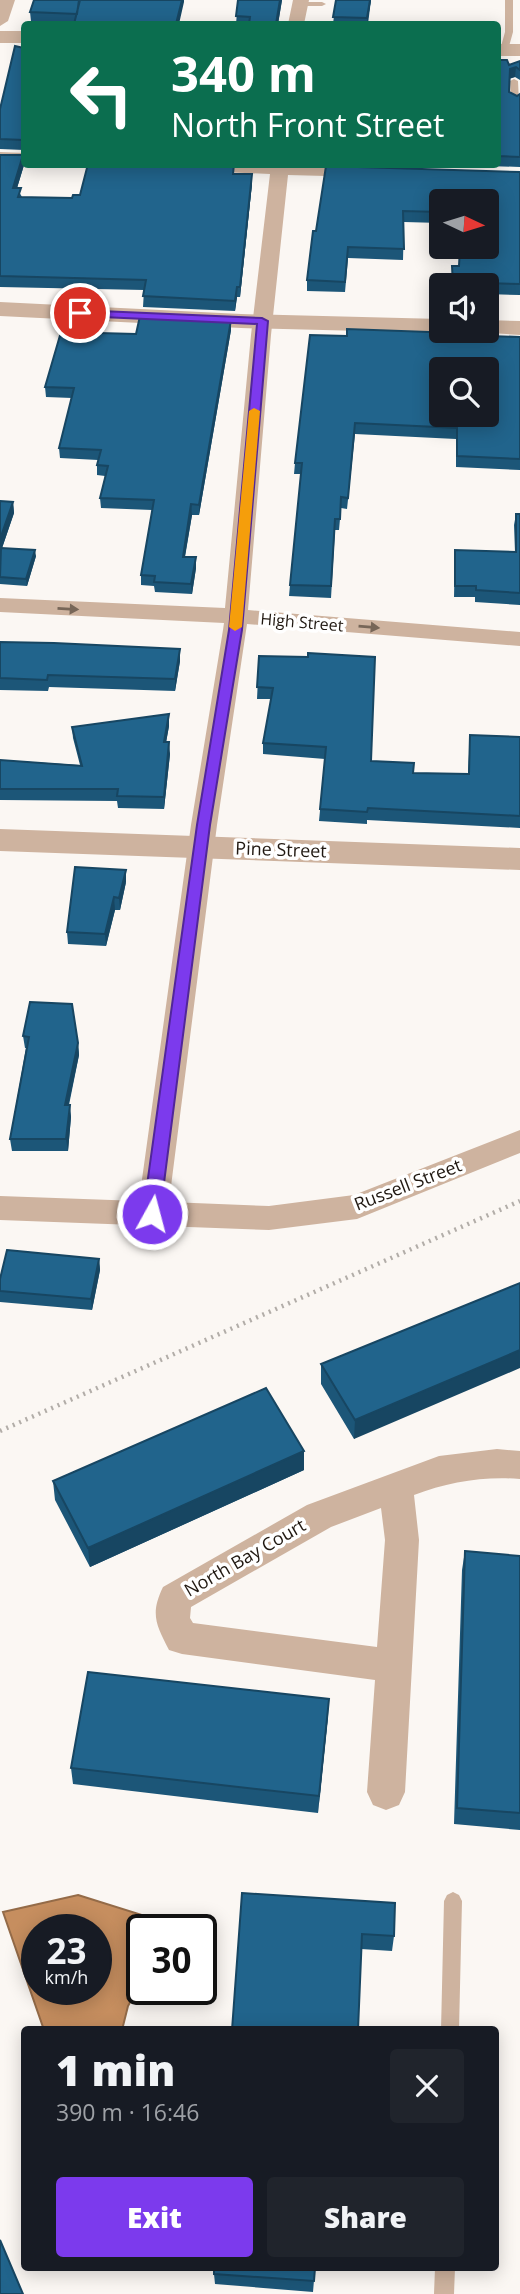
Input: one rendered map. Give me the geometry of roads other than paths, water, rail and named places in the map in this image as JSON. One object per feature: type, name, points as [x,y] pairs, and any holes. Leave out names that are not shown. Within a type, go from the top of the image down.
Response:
[{"type":"street","points":[[0,21],[7,0]]},
{"type":"street","points":[[297,21],[300,2]]},
{"type":"street","points":[[0,37],[21,37]]},
{"type":"street","points":[[0,157],[21,158]]},
{"type":"street","points":[[152,1214],[201,847],[236,616],[262,321],[280,168]]},
{"type":"street","points":[[300,168],[382,172]]},
{"type":"street","points":[[0,309],[429,326]]},
{"type":"street","points":[[499,327],[520,328]]},
{"type":"street","name":"High Street","points":[[0,605],[236,616],[520,639]]},
{"type":"street","name":"Pine Street","points":[[0,839],[520,859]]},
{"type":"street","name":"Russell Street","points":[[0,1208],[268,1218],[357,1207],[520,1141]]},
{"type":"street","name":"North Bay Court","points":[[393,1665],[182,1638],[172,1620],[175,1598],[319,1516],[439,1471],[497,1463],[520,1465]]},
{"type":"street","points":[[386,1792],[402,1540],[396,1487]]},
{"type":"lane","points":[[507,50],[509,0]]},
{"type":"lane","points":[[300,2],[322,5]]},
{"type":"lane","points":[[509,11],[520,12]]},
{"type":"lane","points":[[509,23],[520,23]]},
{"type":"lane","points":[[513,81],[515,102]]},
{"type":"lane","points":[[450,2026],[453,1901]]},
{"type":"lane","points":[[444,2294],[445,2271]]}]
